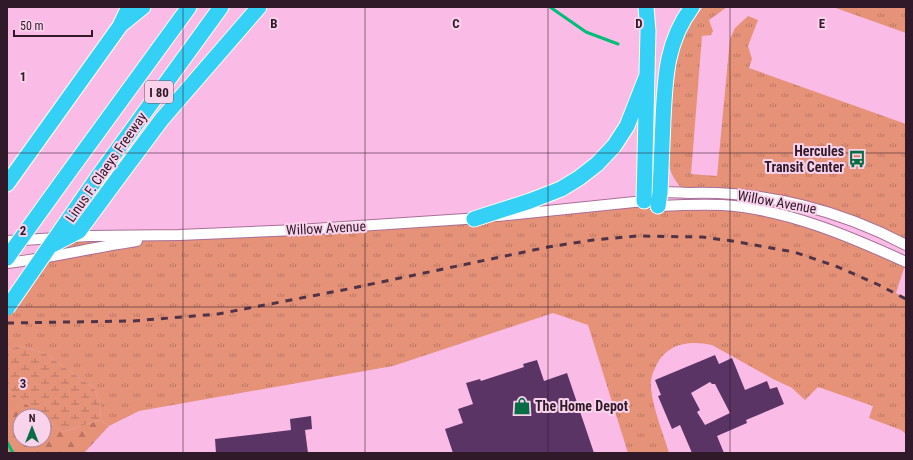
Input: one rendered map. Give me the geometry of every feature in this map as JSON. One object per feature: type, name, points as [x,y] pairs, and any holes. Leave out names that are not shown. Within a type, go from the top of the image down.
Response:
[{"type":"highway","points":[[11,179],[120,26],[129,7]]},
{"type":"highway","points":[[120,26],[143,7]]},
{"type":"highway","name":"Linus F. Claeys Freeway","points":[[7,258],[189,7]]},
{"type":"highway","name":"Linus F. Claeys Freeway","points":[[7,308],[97,178],[221,7]]},
{"type":"highway","points":[[51,246],[79,231],[162,119],[259,7]]},
{"type":"highway","points":[[646,7],[648,23],[647,75],[654,200]]},
{"type":"highway","points":[[654,200],[667,65],[674,38],[692,7]]},
{"type":"highway","points":[[474,219],[530,201],[561,189],[579,178],[597,164],[614,146],[627,126],[647,75]]},
{"type":"street","name":"Willow Avenue","points":[[7,241],[89,236],[179,235],[298,230],[474,219],[727,193],[792,203],[825,211],[858,222],[906,245]]},
{"type":"street","name":"Willow Avenue","points":[[654,200],[723,205],[752,209],[787,217],[818,226],[906,262]]},
{"type":"street","points":[[7,263],[101,246],[179,235]]},
{"type":"green space","points":[[703,7],[727,7],[709,20],[713,31],[711,35],[702,36],[691,174],[717,176],[730,39],[735,28],[748,16],[758,20],[748,46],[752,59],[749,68],[906,124],[906,245],[792,203],[686,193],[680,186],[673,177],[669,164],[671,90],[675,61],[679,47],[689,26]]},
{"type":"green space","points":[[833,7],[906,7],[906,33]]},
{"type":"green space","points":[[644,201],[787,217],[906,262],[896,293],[906,299],[906,434],[901,430],[869,418],[873,406],[818,387],[805,400],[792,388],[712,345],[688,343],[673,347],[667,351],[657,364],[651,379],[651,388],[658,421],[669,453],[628,453],[588,325],[553,313],[393,366],[139,411],[109,426],[100,420],[101,406],[94,388],[44,353],[19,346],[7,350],[7,315],[51,246],[70,239],[158,236]]},
{"type":"green space","points":[[19,346],[44,353],[94,388],[101,406],[100,420],[62,432],[52,424],[52,408],[31,408],[7,389],[7,350]]},
{"type":"green space","points":[[7,389],[32,408],[12,408],[12,448],[52,448],[52,424],[62,432],[100,420],[109,426],[84,453],[7,453]]},
{"type":"building","points":[[715,355],[719,364],[732,358],[745,390],[767,381],[770,389],[777,387],[784,404],[746,420],[747,423],[717,436],[724,453],[692,453],[680,425],[672,429],[658,396],[661,395],[655,380]],"holes":[[[710,382],[715,384],[730,413],[705,425],[697,412],[700,410],[691,393]]]},
{"type":"building","name":"The Home Depot","points":[[537,360],[544,381],[567,373],[594,453],[453,453],[445,429],[463,423],[458,409],[473,404],[466,383],[480,379],[481,381],[524,367],[523,364]]},
{"type":"building","points":[[311,416],[312,429],[305,430],[308,453],[216,453],[215,439],[291,430],[290,419]]},
{"type":"waterway","points":[[550,7],[586,32],[618,44]]},
{"type":"waterway","points":[[7,442],[13,453]]},
{"type":"railway","points":[[7,323],[133,321],[218,314],[348,289],[548,247],[593,240],[637,236],[702,237],[794,252],[838,267],[906,299]]},
{"type":"place","name":"Hercules Transit Center","points":[[857,159]]},
{"type":"place","name":"The Home Depot","points":[[522,406]]}]
